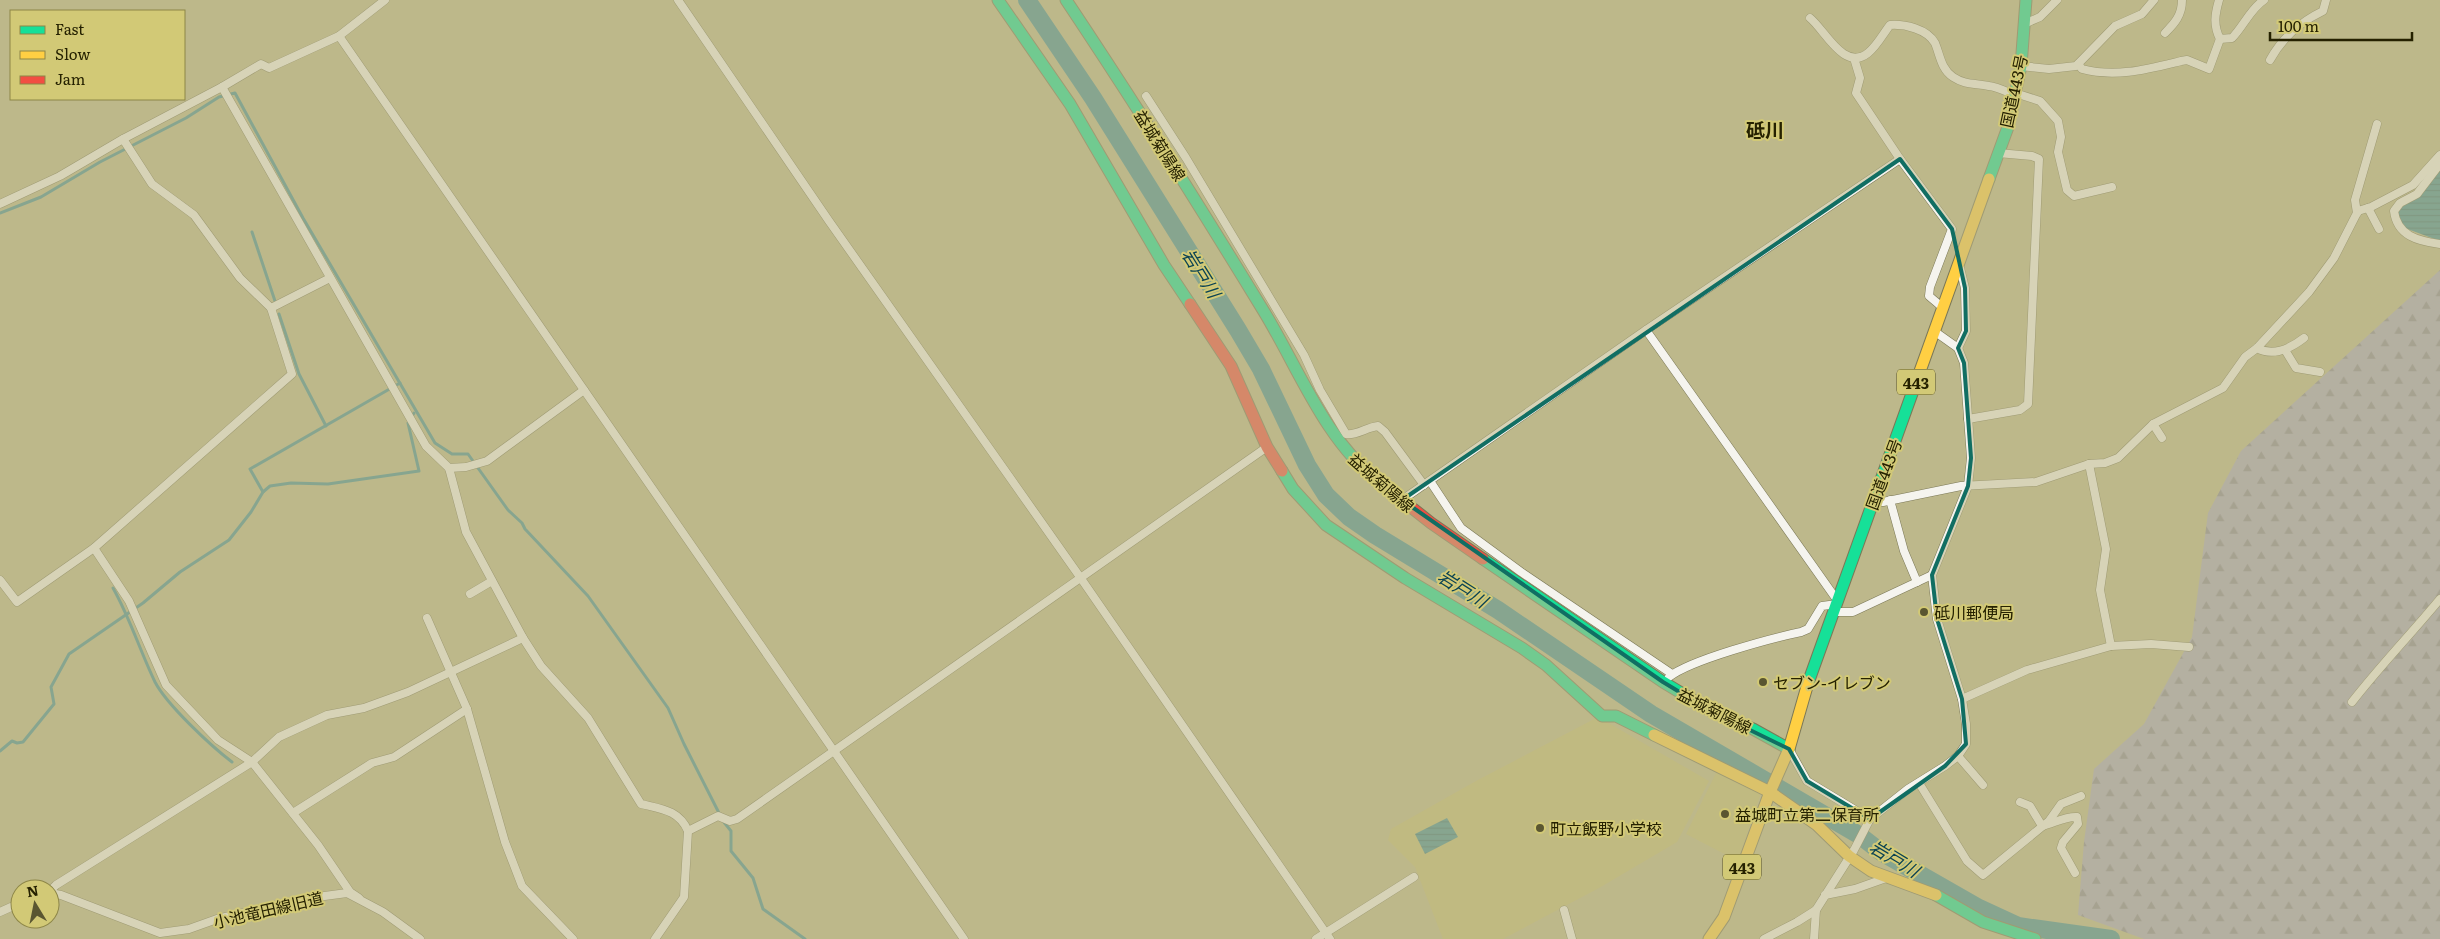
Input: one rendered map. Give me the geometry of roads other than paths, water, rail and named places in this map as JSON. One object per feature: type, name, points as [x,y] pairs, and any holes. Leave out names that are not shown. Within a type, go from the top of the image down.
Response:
[{"type":"main road","points":[[998,0],[1070,104],[1164,265],[1231,366],[1267,447],[1293,489],[1326,525],[1405,578],[1522,648],[1546,665],[1602,716],[1616,716],[1770,792],[1817,825],[1871,871],[1928,890],[1983,922],[2035,939]]},
{"type":"main road","name":"益城菊陽線","points":[[1066,0],[1158,137],[1264,312],[1329,426],[1366,472],[1431,523],[1667,678],[1712,711],[1754,729],[1786,754]]},
{"type":"main road","name":"国道443号","points":[[1709,939],[1724,917],[1786,754],[1812,670],[2008,127],[2021,66],[2026,0]]},
{"type":"street","points":[[0,204],[60,176],[123,139],[262,64],[269,68],[339,36],[385,0]]},
{"type":"street","points":[[678,0],[829,221],[1080,577],[1328,936]]},
{"type":"street","points":[[2024,24],[2040,17],[2057,0]]},
{"type":"street","points":[[2021,66],[2064,68],[2078,64],[2114,26],[2142,14],[2154,0]]},
{"type":"street","points":[[2165,33],[2177,20],[2182,9],[2182,0]]},
{"type":"street","points":[[2078,64],[2082,69],[2123,74],[2187,60],[2208,69],[2220,39],[2216,30],[2215,16],[2219,0]]},
{"type":"street","points":[[2220,39],[2232,38],[2242,28],[2257,4],[2264,0]]},
{"type":"street","points":[[2270,60],[2277,47],[2307,19],[2324,11],[2326,0]]},
{"type":"street","points":[[1810,18],[1820,26],[1838,52],[1854,58],[1867,54],[1890,25],[1906,26],[1924,33],[1934,41],[1945,69],[1951,76],[1969,85],[1990,86],[2040,101],[2058,121],[2061,137],[2058,152],[2067,190],[2070,194],[2074,196],[2112,187]]},
{"type":"street","points":[[339,36],[964,939]]},
{"type":"street","points":[[1854,58],[1860,78],[1856,93],[1900,159],[1952,229],[1930,287],[1929,296],[1942,307]]},
{"type":"street","points":[[222,87],[426,446],[449,468],[466,532],[523,638],[541,666],[588,718],[641,804],[671,811],[678,815],[688,831],[684,897],[655,939]]},
{"type":"street","points":[[1146,96],[1186,158],[1299,347],[1320,390],[1346,434],[1351,435],[1370,426],[1378,426],[1427,483],[1461,528],[1667,678],[1715,656],[1808,629],[1822,606],[1836,606],[1853,612],[1932,576]]},
{"type":"street","points":[[2357,214],[2355,200],[2377,124]]},
{"type":"street","points":[[0,580],[18,602],[94,548],[292,374],[272,308],[240,278],[194,215],[152,184],[123,139]]},
{"type":"street","points":[[1968,419],[2020,410],[2028,404],[2039,159],[2032,156],[1998,153]]},
{"type":"street","points":[[1874,500],[1890,500],[1968,486],[2036,482],[2089,464],[2105,463],[2118,458],[2153,424],[2223,388],[2245,357],[2257,348],[2309,292],[2334,258],[2358,211],[2368,208],[2413,185],[2440,155]]},
{"type":"street","points":[[1402,500],[1646,330],[1900,159]]},
{"type":"street","points":[[2440,164],[2416,194],[2400,203],[2394,212],[2395,222],[2404,234],[2426,242],[2440,244]]},
{"type":"street","points":[[2368,208],[2379,229]]},
{"type":"street","points":[[1958,263],[1965,288],[1966,331],[1958,348]]},
{"type":"street","points":[[272,308],[330,278]]},
{"type":"street","points":[[1646,330],[1836,606]]},
{"type":"street","points":[[1764,939],[1816,910],[1852,853],[1870,819],[1919,782],[1958,756],[1966,744],[1966,724],[1962,699],[1937,619],[1932,576],[1968,486],[1971,458],[1964,363],[1958,348],[1934,331]]},
{"type":"street","points":[[2257,348],[2261,350],[2285,350],[2304,338]]},
{"type":"street","points":[[2285,350],[2296,368],[2320,372]]},
{"type":"street","points":[[449,468],[466,467],[487,462],[584,390]]},
{"type":"street","points":[[2153,424],[2162,438]]},
{"type":"street","points":[[688,831],[718,816],[730,821],[736,819],[1267,447]]},
{"type":"street","points":[[2089,464],[2106,549],[2100,590],[2111,646]]},
{"type":"street","points":[[1890,500],[1904,551],[1917,582]]},
{"type":"street","points":[[94,548],[129,601],[166,685],[218,740],[252,762],[318,845],[350,892],[359,898]]},
{"type":"street","points":[[470,594],[492,581]]},
{"type":"street","points":[[2352,702],[2381,665],[2414,632],[2440,599]]},
{"type":"street","points":[[427,618],[467,709],[505,842],[522,886],[573,939]]},
{"type":"street","points":[[60,882],[252,762],[279,736],[327,715],[364,708],[391,698],[523,638]]},
{"type":"street","points":[[1962,699],[2027,670],[2111,646],[2151,644],[2189,647]]},
{"type":"street","points":[[293,813],[372,763],[394,758],[467,709]]},
{"type":"street","points":[[1786,754],[1807,781],[1870,819]]},
{"type":"street","points":[[1958,756],[1983,785]]},
{"type":"street","points":[[1919,782],[1967,861],[1983,875],[2042,826],[2062,804],[2081,796]]},
{"type":"street","points":[[2020,802],[2030,806],[2042,826]]},
{"type":"street","points":[[2042,826],[2057,823],[2070,816],[2077,816],[2078,824],[2062,842],[2061,848],[2075,873]]},
{"type":"street","points":[[1316,939],[1328,936],[1414,877]]},
{"type":"street","points":[[1825,895],[1855,889],[1889,878]]},
{"type":"street","name":"小池竜田線旧道","points":[[60,895],[160,933],[189,930],[217,919],[302,900],[347,893],[359,898],[420,939]]},
{"type":"street","points":[[1564,910],[1572,939]]},
{"type":"street","points":[[1814,939],[1816,910]]},
{"type":"water","points":[[2440,169],[2440,241],[2402,227],[2398,211]]},
{"type":"water","points":[[1447,818],[1458,837],[1425,854],[1415,834]]},
{"type":"waterway","name":"岩戸川","points":[[1027,0],[1093,98],[1238,330],[1261,369],[1307,465],[1326,495],[1349,517],[1375,535],[1498,610],[1651,714],[1859,835],[1881,852],[1979,908],[2018,926],[2111,939]]},
{"type":"waterway","points":[[0,213],[41,197],[100,162],[186,118],[219,97],[235,93],[303,218],[435,443],[452,454],[468,454],[508,510],[588,596],[668,708],[720,815]]},
{"type":"waterway","points":[[252,232],[276,304]]},
{"type":"waterway","points":[[279,314],[299,374],[326,426]]},
{"type":"waterway","points":[[263,492],[250,469],[400,383]]},
{"type":"waterway","points":[[0,751],[12,741],[17,743],[23,742],[54,704],[51,687],[69,654],[143,603],[180,572],[229,540],[251,512],[263,492],[270,486],[291,483],[328,484],[419,471],[408,423],[414,413]]},
{"type":"waterway","points":[[113,588],[125,611],[155,682],[161,691],[190,725],[232,762]]},
{"type":"waterway","points":[[723,821],[731,831],[731,851],[753,878],[763,909],[805,939]]},
{"type":"place","name":"砥川郵便局","points":[[1924,612]]},
{"type":"place","name":"セブン-イレブン","points":[[1763,682]]},
{"type":"place","name":"益城町立第二保育所","points":[[1725,814]]},
{"type":"place","name":"町立飯野小学校","points":[[1540,828]]},
{"type":"district","name":"砥川","points":[[1765,129]]}]
